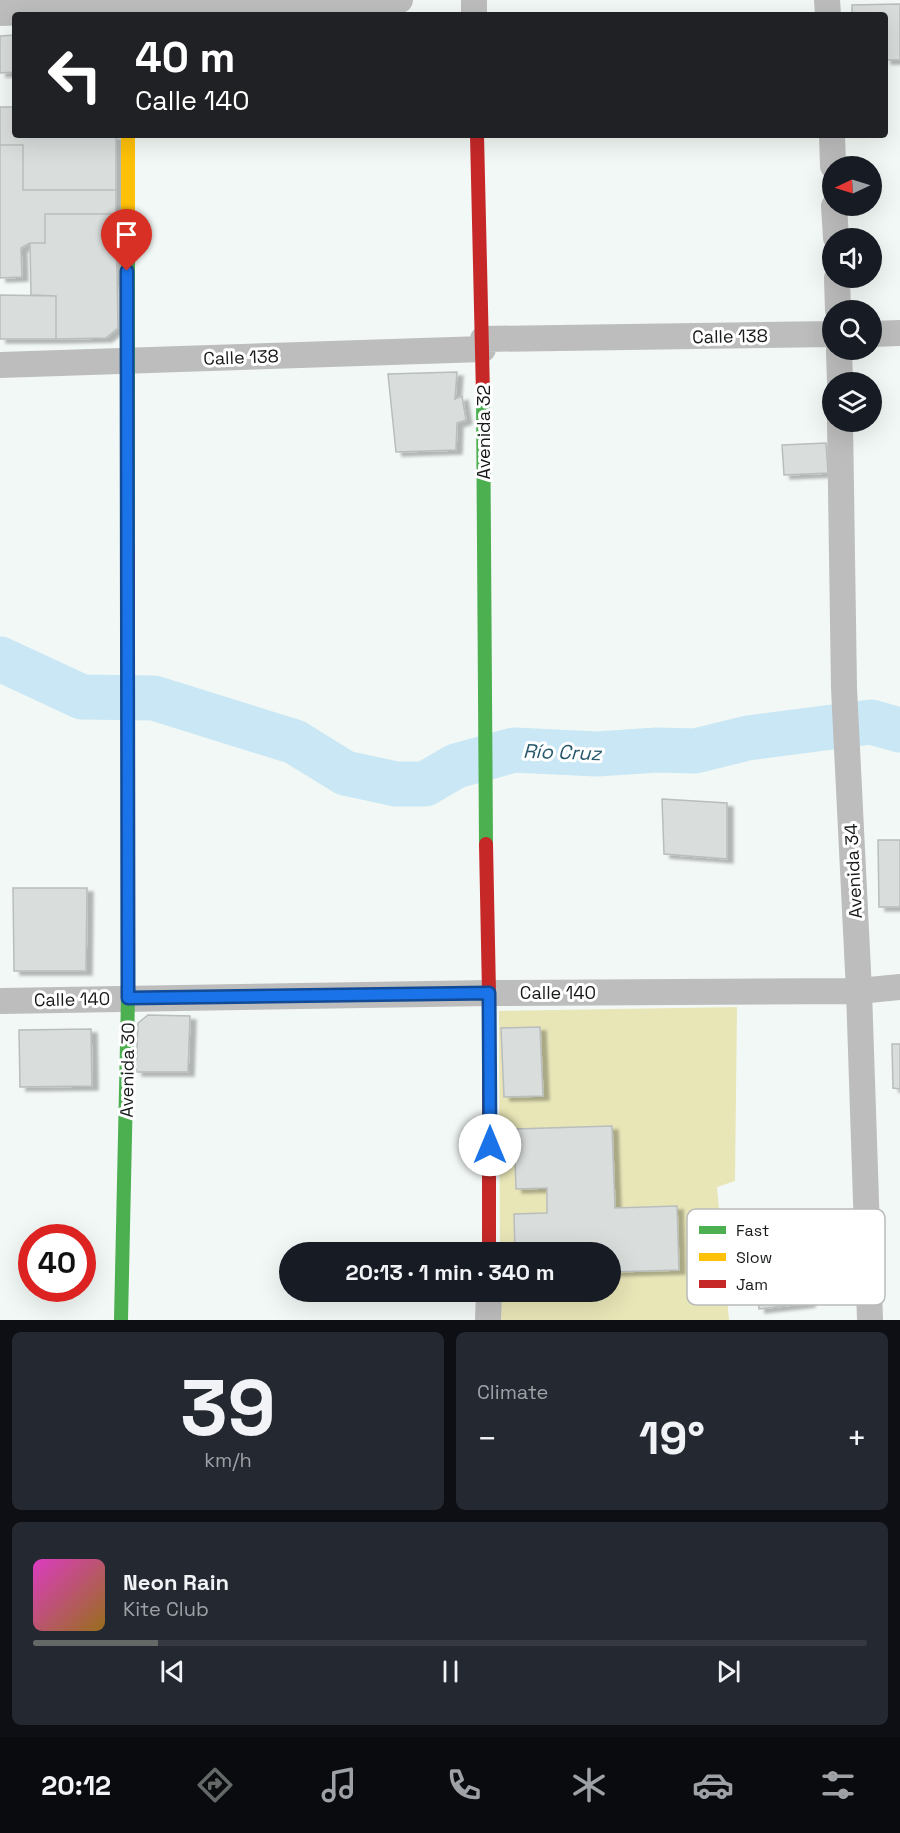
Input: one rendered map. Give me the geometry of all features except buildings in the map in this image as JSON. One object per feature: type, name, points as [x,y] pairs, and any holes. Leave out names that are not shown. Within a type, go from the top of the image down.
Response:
[{"type":"street","points":[[26,12],[400,0]]},
{"type":"street","name":"Avenida 30","points":[[121,1320],[128,998],[128,138]]},
{"type":"street","name":"Avenida 32","points":[[477,138],[483,344],[484,728],[489,993]]},
{"type":"street","points":[[832,138],[833,156]]},
{"type":"street","points":[[882,334],[900,333]]},
{"type":"street","name":"Calle 138","points":[[0,365],[127,362],[483,344],[822,334]]},
{"type":"street","name":"Avenida 34","points":[[840,432],[844,688],[859,991],[866,1209]]},
{"type":"street","name":"Calle 140","points":[[0,1001],[489,993],[859,991],[900,987]]},
{"type":"street","points":[[489,993],[489,1242]]},
{"type":"street","points":[[488,1320],[489,1302]]},
{"type":"street","name":"Avenida 34","points":[[869,1305],[870,1320]]},
{"type":"shaded area","points":[[737,1007],[735,1181],[717,1187],[719,1209],[687,1209],[687,1305],[728,1305],[729,1320],[501,1320],[500,1302],[621,1302],[621,1272],[678,1270],[677,1206],[615,1208],[612,1126],[514,1129],[516,1189],[547,1188],[547,1213],[514,1214],[515,1242],[500,1242],[499,1011]]},
{"type":"waterway","name":"Río Cruz","points":[[0,659],[82,697],[154,698],[295,742],[345,773],[396,784],[425,784],[456,766],[514,750],[597,754],[657,750],[695,751],[748,738],[871,722],[900,730]]},
{"type":"traffic: fast","points":[[128,237],[128,553]]},
{"type":"traffic: fast","points":[[483,394],[486,844]]},
{"type":"traffic: fast","points":[[121,1320],[128,998],[128,803]]},
{"type":"traffic: slow","points":[[128,138],[128,237]]},
{"type":"traffic: jam","points":[[477,138],[483,394]]},
{"type":"traffic: jam","points":[[128,553],[128,803]]},
{"type":"traffic: jam","points":[[486,844],[489,993],[489,1242]]},
{"type":"route","points":[[127,271],[128,998],[489,993],[490,1145]]}]
